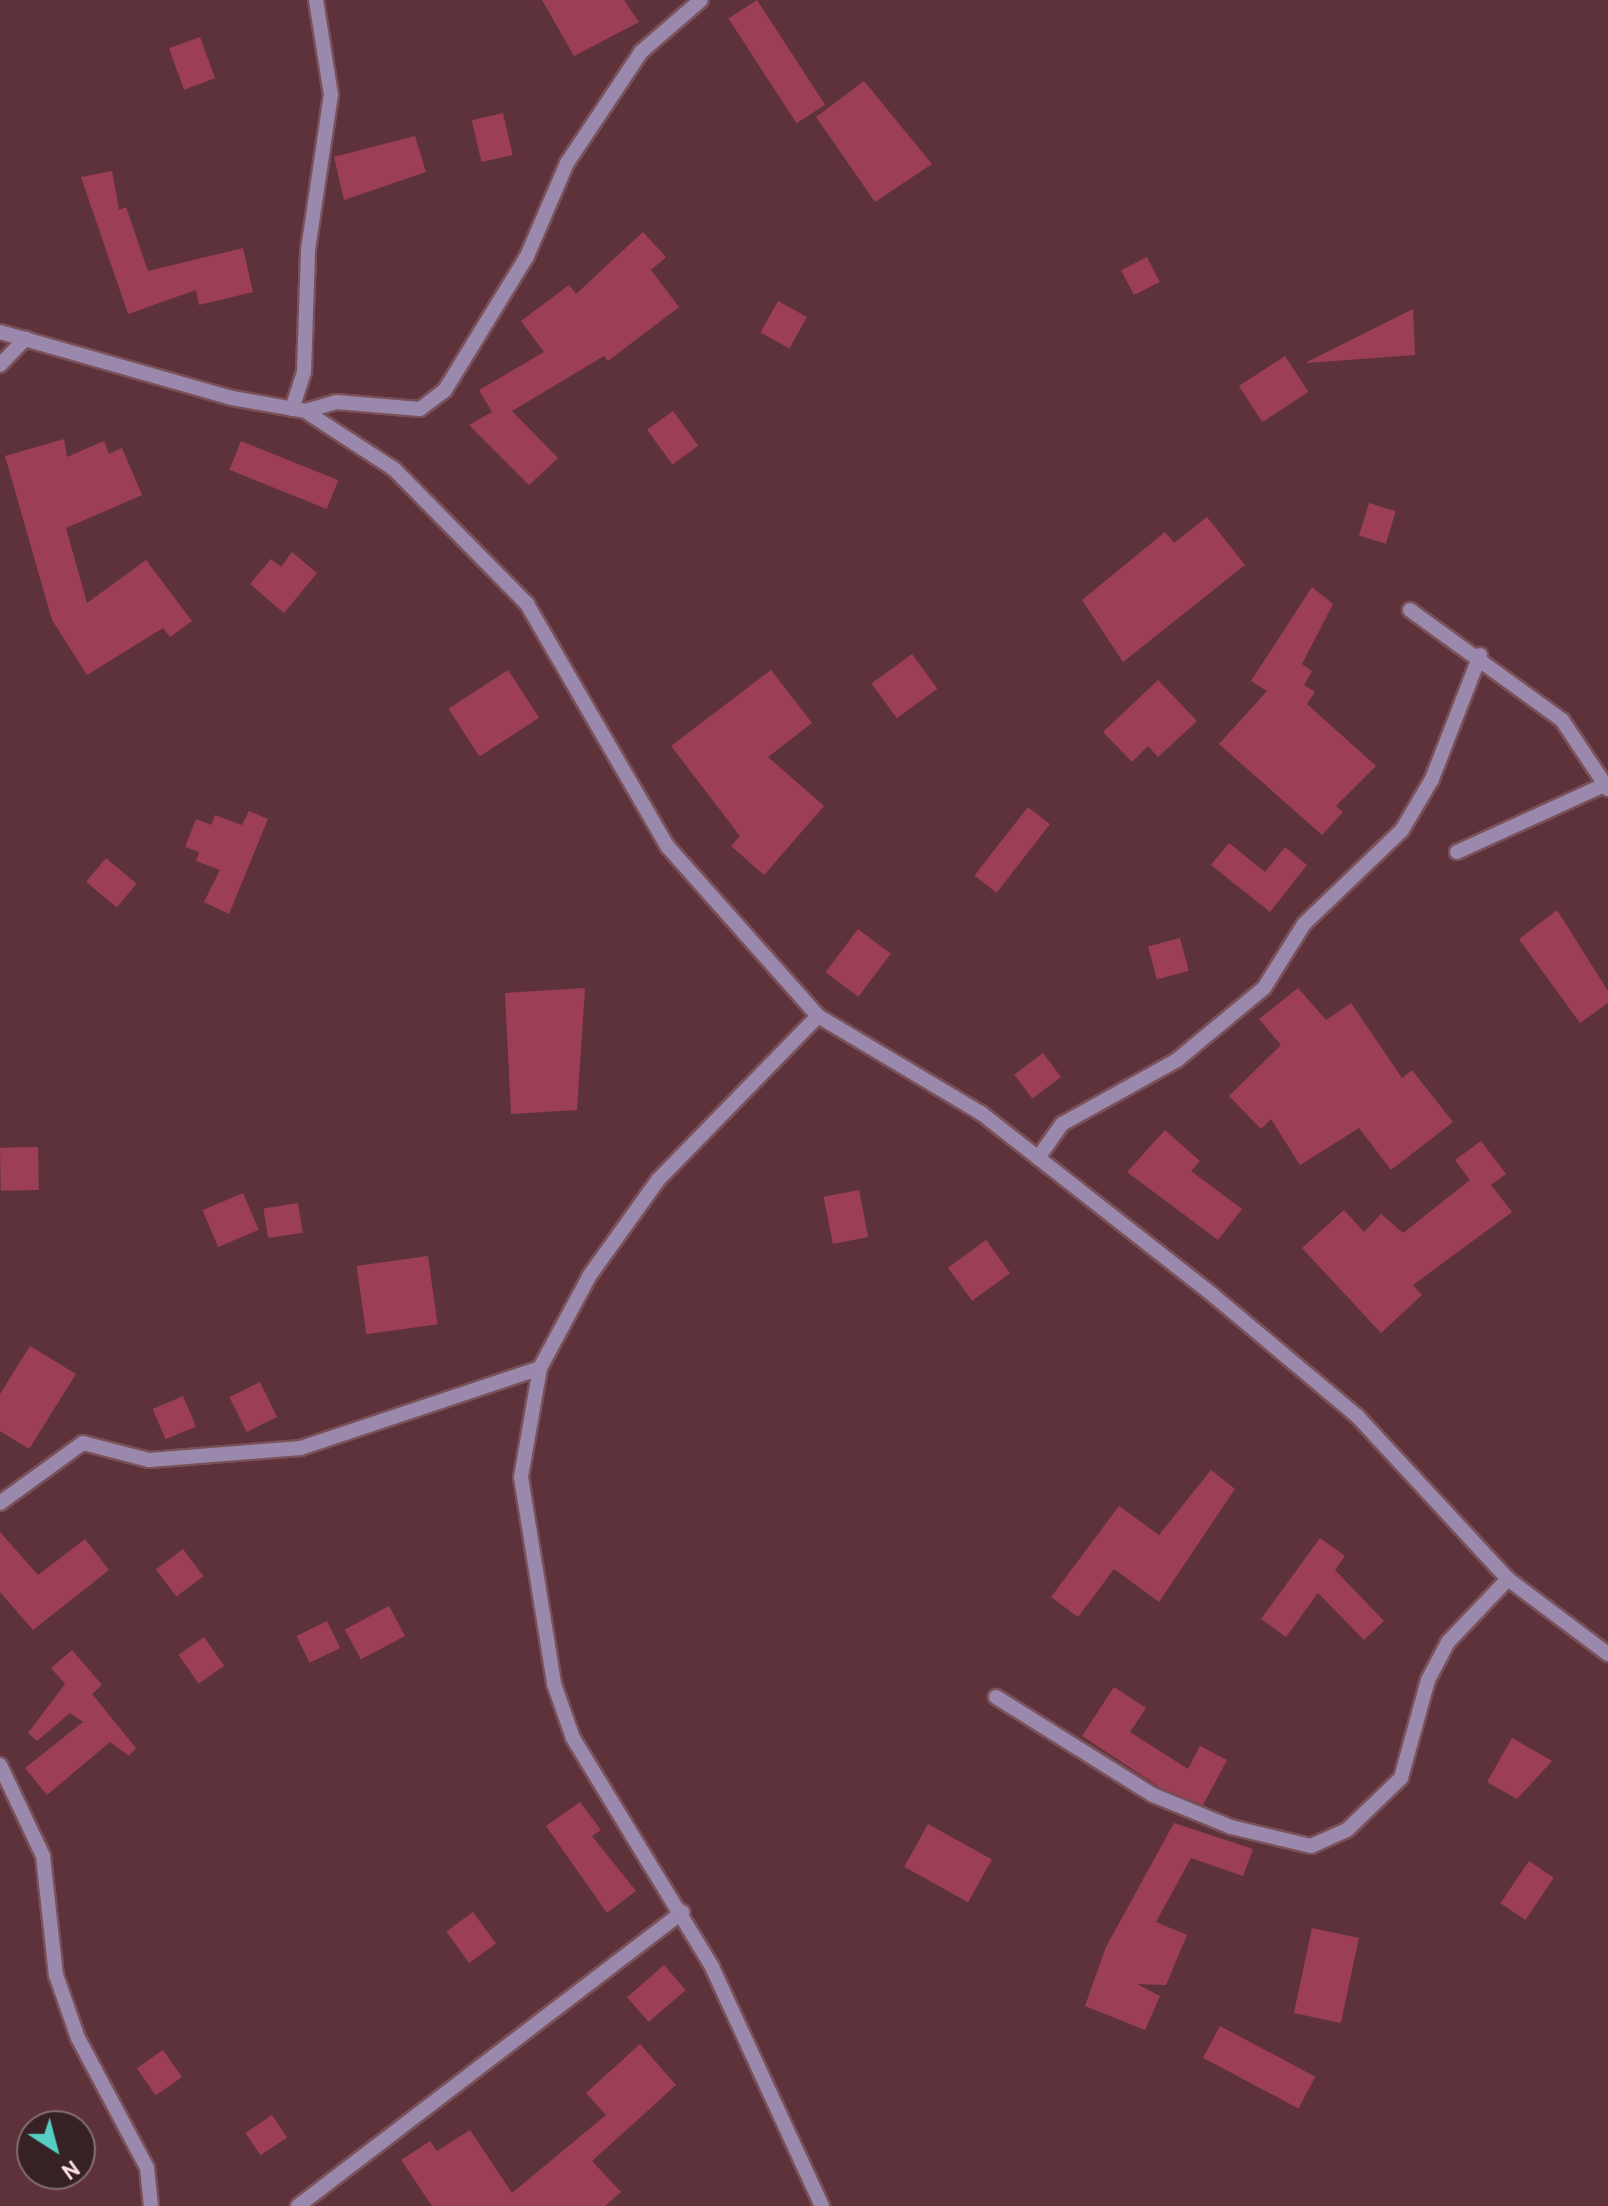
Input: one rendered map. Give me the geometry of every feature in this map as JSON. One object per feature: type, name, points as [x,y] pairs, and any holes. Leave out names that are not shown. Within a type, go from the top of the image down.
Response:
[{"type":"street","points":[[298,410],[306,358],[308,250],[331,95],[316,0]]},
{"type":"street","points":[[298,410],[336,402],[420,409],[445,390],[527,256],[593,123],[641,52],[701,0]]},
{"type":"street","points":[[0,332],[298,410],[425,496],[527,604],[668,847],[818,1016],[981,1113],[1038,1158],[1357,1416],[1508,1579],[1608,1654]]},
{"type":"street","points":[[0,365],[26,338]]},
{"type":"street","points":[[1410,610],[1480,655],[1562,720],[1606,787],[1457,852]]},
{"type":"street","points":[[1038,1158],[1062,1124],[1177,1060],[1240,1015],[1264,988],[1304,924],[1402,830],[1432,779],[1480,655]]},
{"type":"street","points":[[818,1016],[658,1180],[590,1275],[540,1368],[521,1477],[554,1684],[589,1773],[682,1912],[822,2206]]},
{"type":"street","points":[[0,1503],[83,1443],[149,1460],[301,1448],[540,1368]]},
{"type":"street","points":[[996,1697],[1153,1795],[1231,1827],[1311,1846],[1347,1830],[1401,1778],[1428,1680],[1448,1642],[1508,1579]]},
{"type":"street","points":[[0,1765],[43,1856],[56,1975],[78,2038],[141,2155],[151,2206]]},
{"type":"street","points":[[298,2206],[682,1912]]},
{"type":"building","points":[[542,0],[624,0],[639,22],[574,56]]},
{"type":"building","points":[[757,0],[825,105],[797,123],[728,19]]},
{"type":"building","points":[[200,37],[215,78],[184,90],[169,48]]},
{"type":"building","points":[[864,81],[932,164],[875,202],[816,117]]},
{"type":"building","points":[[503,113],[513,155],[481,162],[472,120]]},
{"type":"building","points":[[415,136],[426,172],[344,200],[334,157]]},
{"type":"building","points":[[112,171],[119,210],[126,207],[148,271],[243,248],[253,292],[199,305],[196,290],[128,314],[81,177]]},
{"type":"building","points":[[643,232],[666,257],[651,270],[679,307],[608,361],[604,356],[512,411],[558,458],[529,485],[469,425],[492,412],[479,390],[544,352],[521,321],[569,285],[576,294]]},
{"type":"building","points":[[1147,257],[1160,282],[1134,295],[1121,270]]},
{"type":"building","points":[[778,301],[807,317],[789,348],[761,332]]},
{"type":"building","points":[[1413,309],[1415,355],[1307,363],[1307,362]]},
{"type":"building","points":[[1285,356],[1308,392],[1262,422],[1239,386]]},
{"type":"building","points":[[673,411],[698,446],[672,465],[647,430]]},
{"type":"building","points":[[64,439],[67,457],[104,441],[109,454],[122,448],[142,495],[66,528],[87,603],[146,560],[192,621],[170,637],[163,628],[87,675],[52,620],[5,456]]},
{"type":"building","points":[[241,441],[338,480],[327,509],[229,470]]},
{"type":"building","points":[[1369,503],[1396,511],[1386,544],[1359,536]]},
{"type":"building","points":[[1207,517],[1245,565],[1123,662],[1082,600],[1165,532],[1174,543]]},
{"type":"building","points":[[292,552],[317,573],[284,613],[250,584],[271,559],[281,567]]},
{"type":"building","points":[[1312,587],[1333,604],[1302,664],[1312,671],[1304,685],[1315,692],[1307,704],[1376,766],[1336,806],[1343,812],[1322,835],[1219,744],[1267,691],[1251,681]]},
{"type":"building","points":[[912,654],[937,689],[897,718],[872,683]]},
{"type":"building","points":[[508,670],[539,718],[479,756],[448,709]]},
{"type":"building","points":[[771,670],[812,723],[768,757],[824,806],[764,875],[731,846],[740,836],[671,746]]},
{"type":"building","points":[[1158,680],[1197,721],[1158,757],[1148,746],[1132,762],[1103,732]]},
{"type":"building","points":[[1028,807],[1050,824],[997,893],[974,876]]},
{"type":"building","points":[[249,811],[268,819],[229,914],[204,902],[220,870],[196,861],[199,852],[185,847],[196,819],[211,825],[215,815],[242,825]]},
{"type":"building","points":[[1229,843],[1265,872],[1285,847],[1307,865],[1270,912],[1211,865]]},
{"type":"building","points":[[106,858],[137,884],[117,907],[86,882]]},
{"type":"building","points":[[1557,910],[1608,991],[1608,1003],[1580,1023],[1519,939]]},
{"type":"building","points":[[858,929],[891,954],[858,997],[826,972]]},
{"type":"building","points":[[1180,938],[1189,971],[1157,979],[1148,947]]},
{"type":"building","points":[[585,988],[577,1110],[511,1114],[505,993]]},
{"type":"building","points":[[1298,988],[1326,1020],[1351,1003],[1402,1078],[1412,1070],[1453,1122],[1391,1170],[1359,1128],[1300,1165],[1271,1119],[1261,1129],[1229,1096],[1281,1045],[1259,1019]]},
{"type":"building","points":[[1043,1053],[1061,1077],[1032,1099],[1014,1075]]},
{"type":"building","points":[[1165,1130],[1200,1161],[1191,1171],[1242,1209],[1218,1240],[1127,1172]]},
{"type":"building","points":[[1481,1141],[1506,1174],[1491,1185],[1512,1212],[1413,1285],[1422,1295],[1381,1333],[1302,1248],[1344,1210],[1364,1232],[1381,1214],[1403,1233],[1470,1180],[1455,1160]]},
{"type":"building","points":[[38,1147],[39,1190],[1,1191],[0,1148]]},
{"type":"building","points":[[859,1190],[868,1237],[833,1244],[824,1197]]},
{"type":"building","points":[[243,1193],[259,1230],[218,1247],[202,1210]]},
{"type":"building","points":[[298,1203],[303,1233],[268,1238],[263,1208]]},
{"type":"building","points":[[986,1240],[1010,1273],[972,1301],[948,1268]]},
{"type":"building","points":[[428,1256],[438,1324],[366,1334],[357,1266]]},
{"type":"building","points":[[30,1346],[76,1374],[29,1449],[0,1431],[0,1394]]},
{"type":"building","points":[[260,1382],[277,1417],[247,1432],[229,1397]]},
{"type":"building","points":[[183,1396],[196,1426],[166,1439],[153,1409]]},
{"type":"building","points":[[1211,1470],[1235,1489],[1159,1602],[1114,1569],[1078,1617],[1051,1597],[1119,1506],[1159,1535]]},
{"type":"building","points":[[0,1532],[38,1575],[85,1539],[109,1570],[33,1630],[0,1592]]},
{"type":"building","points":[[1320,1538],[1345,1556],[1335,1570],[1384,1621],[1364,1640],[1318,1593],[1286,1637],[1261,1619]]},
{"type":"building","points":[[183,1549],[203,1576],[176,1597],[156,1569]]},
{"type":"building","points":[[389,1606],[405,1636],[361,1659],[345,1629]]},
{"type":"building","points":[[327,1621],[340,1648],[310,1663],[296,1636]]},
{"type":"building","points":[[204,1637],[224,1666],[199,1683],[179,1655]]},
{"type":"building","points":[[72,1650],[102,1685],[92,1694],[136,1748],[129,1756],[110,1742],[47,1795],[25,1768],[83,1722],[70,1713],[37,1741],[28,1733],[65,1684],[51,1668]]},
{"type":"building","points":[[1114,1687],[1146,1708],[1130,1732],[1188,1769],[1200,1746],[1227,1760],[1203,1805],[1161,1788],[1082,1736]]},
{"type":"building","points":[[1512,1738],[1552,1761],[1517,1799],[1487,1782]]},
{"type":"building","points":[[580,1802],[601,1830],[592,1836],[636,1891],[607,1913],[546,1826]]},
{"type":"building","points":[[1174,1823],[1253,1849],[1243,1876],[1191,1858],[1156,1922],[1187,1935],[1166,1985],[1137,1984],[1160,1996],[1145,2030],[1085,2006],[1106,1947]]},
{"type":"building","points":[[928,1824],[992,1859],[968,1902],[904,1867]]},
{"type":"building","points":[[1529,1861],[1554,1878],[1525,1920],[1500,1903]]},
{"type":"building","points":[[473,1912],[496,1944],[469,1963],[446,1931]]},
{"type":"building","points":[[1312,1928],[1359,1938],[1341,2023],[1294,2013]]},
{"type":"building","points":[[664,1965],[686,1990],[649,2022],[627,1997]]},
{"type":"building","points":[[1220,2026],[1315,2077],[1298,2108],[1203,2058]]},
{"type":"building","points":[[640,2044],[676,2085],[592,2161],[621,2192],[605,2206],[432,2206],[401,2160],[430,2141],[437,2151],[470,2130],[512,2193],[606,2115],[586,2093]]},
{"type":"building","points":[[163,2050],[182,2077],[156,2095],[137,2068]]},
{"type":"building","points":[[272,2115],[287,2137],[261,2155],[245,2133]]}]
